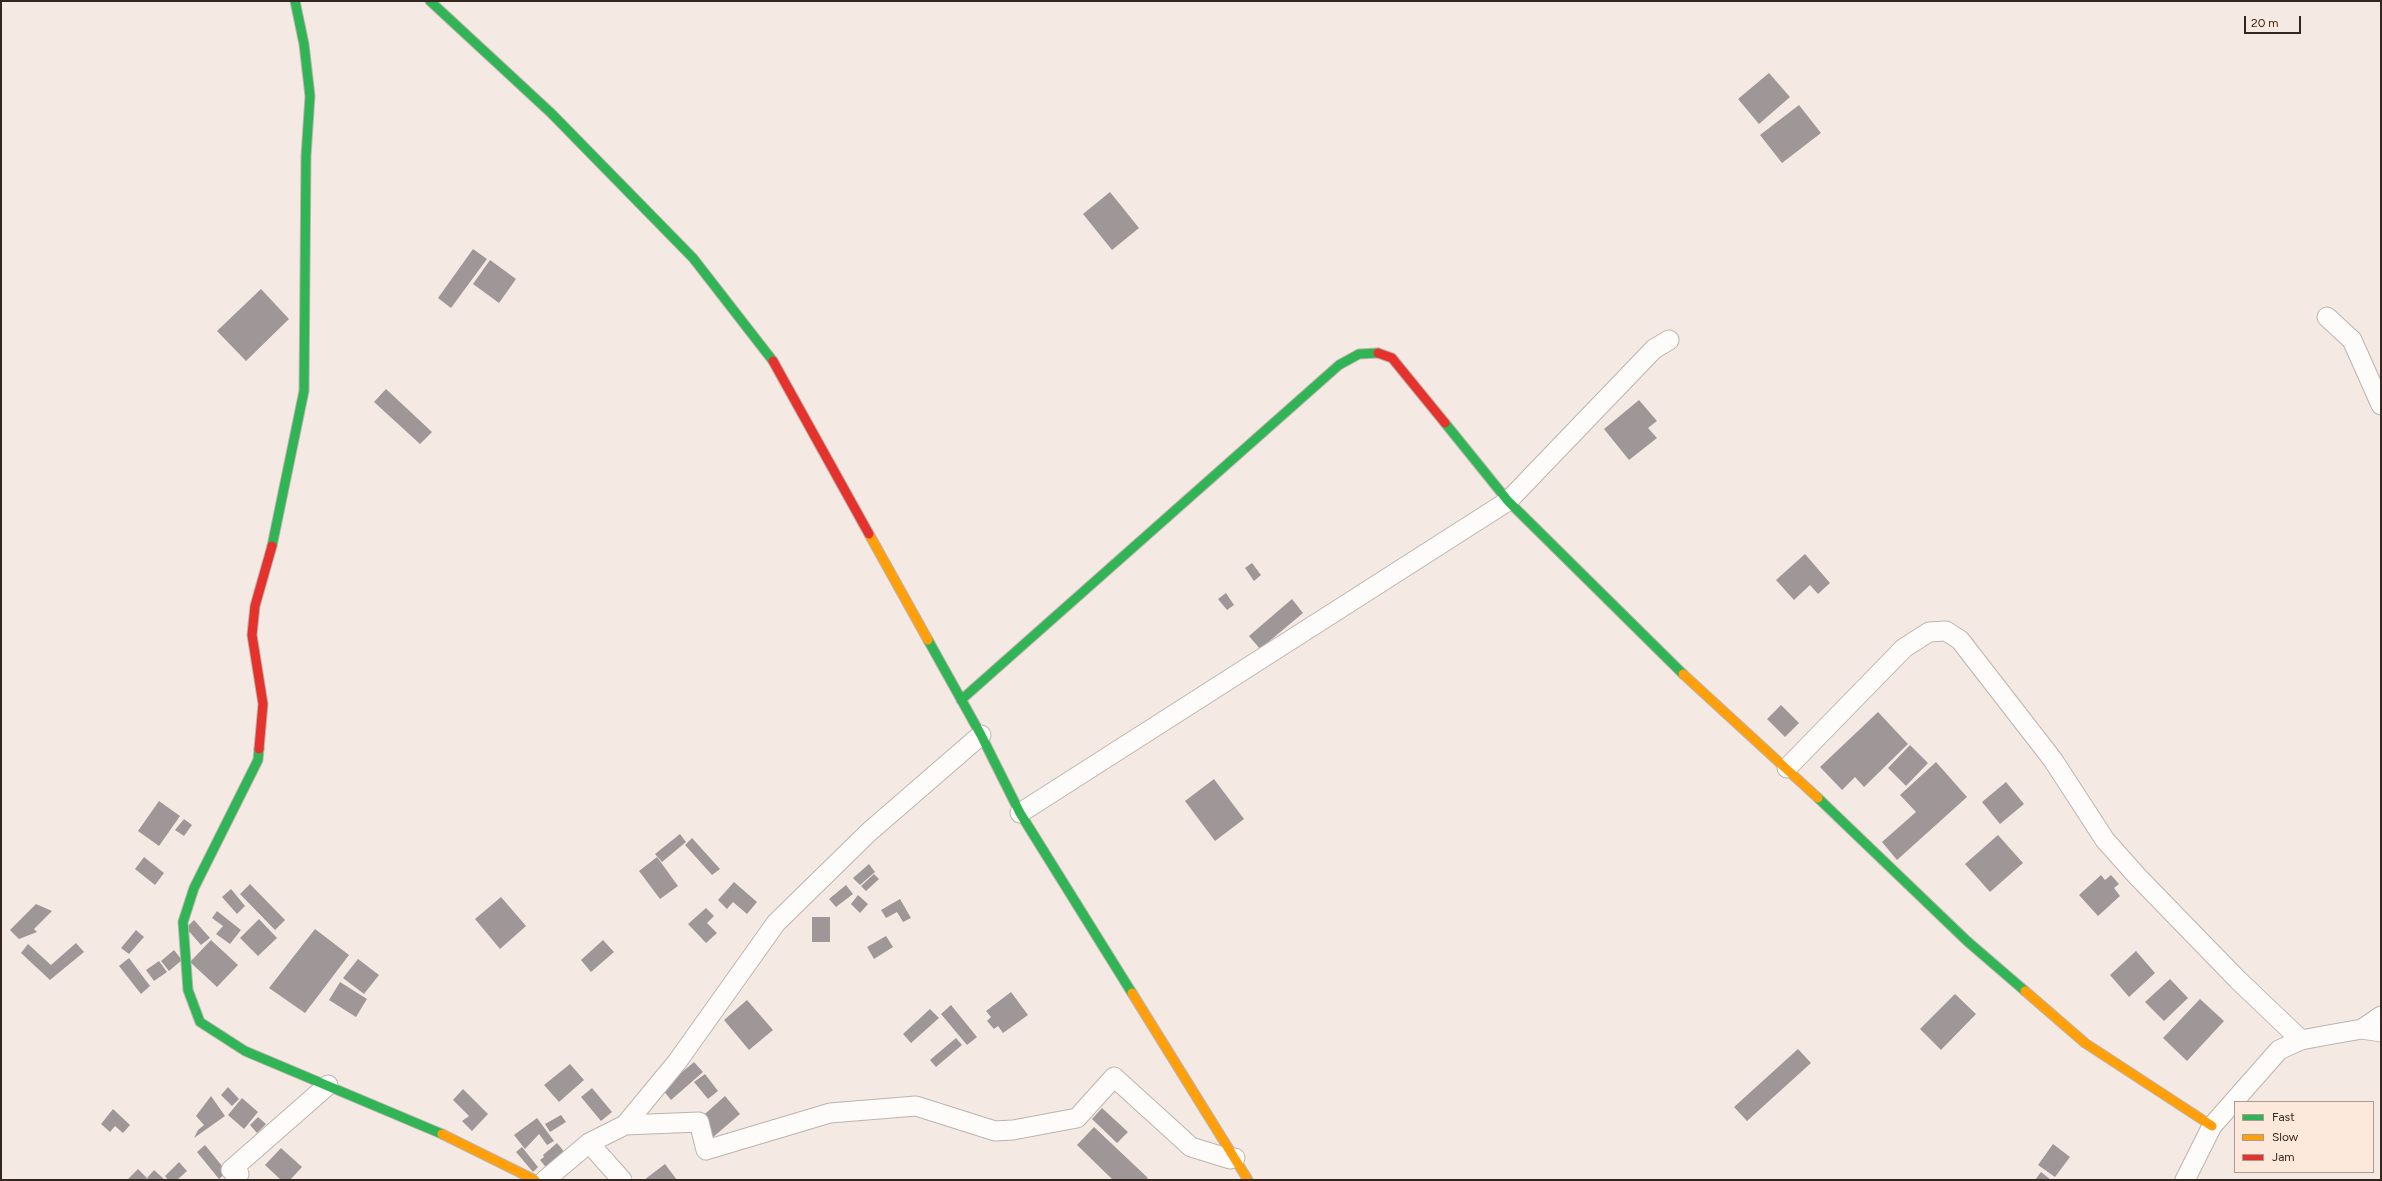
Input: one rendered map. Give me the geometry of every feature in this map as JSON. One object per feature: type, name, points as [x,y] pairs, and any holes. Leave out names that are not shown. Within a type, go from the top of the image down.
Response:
[{"type":"street","points":[[295,1],[304,44],[310,96],[306,156],[304,391],[274,537],[255,606],[252,635],[263,704],[258,760],[194,888],[183,922],[188,990],[200,1022],[245,1051],[427,1126],[535,1180]]},
{"type":"street","points":[[430,1],[551,113],[693,258],[771,358],[961,700],[1020,812],[1248,1180]]},
{"type":"street","points":[[2327,317],[2341,328],[2352,340],[2381,405]]},
{"type":"street","points":[[1020,812],[1508,501],[1654,349],[1669,340]]},
{"type":"street","points":[[961,700],[1339,365],[1356,353],[1373,350],[1392,358],[1508,501],[1667,659],[1787,768],[1967,941],[2085,1043],[2212,1126]]},
{"type":"street","points":[[1787,768],[1904,648],[1929,632],[1946,631],[1960,640],[2048,754],[2105,840],[2118,855],[2238,980],[2301,1040]]},
{"type":"street","points":[[545,1180],[589,1143],[625,1125],[677,1062],[776,923],[869,832],[980,735]]},
{"type":"street","points":[[2362,1030],[2381,1016]]},
{"type":"street","points":[[2185,1180],[2212,1126],[2279,1050],[2301,1040],[2362,1030],[2381,1032]]},
{"type":"street","points":[[625,1125],[699,1122],[706,1150],[830,1113],[916,1106],[945,1114],[980,1128],[995,1131],[1013,1130],[1077,1118],[1114,1077],[1191,1147],[1230,1159],[1235,1158]]},
{"type":"street","points":[[235,1180],[239,1174],[231,1170],[328,1085]]},
{"type":"street","points":[[589,1143],[622,1180]]},
{"type":"building","points":[[1769,73],[1790,97],[1759,124],[1738,99]]},
{"type":"building","points":[[1799,105],[1821,133],[1782,163],[1760,135]]},
{"type":"building","points":[[1110,192],[1139,228],[1112,250],[1083,214]]},
{"type":"building","points":[[473,249],[487,259],[451,308],[438,298]]},
{"type":"building","points":[[490,260],[516,279],[499,303],[473,284]]},
{"type":"building","points":[[261,289],[289,319],[246,361],[217,331]]},
{"type":"building","points":[[386,389],[432,432],[420,444],[374,402]]},
{"type":"building","points":[[1639,400],[1657,421],[1648,428],[1657,438],[1629,460],[1604,429]]},
{"type":"building","points":[[1805,554],[1830,583],[1818,594],[1810,585],[1794,600],[1776,580]]},
{"type":"building","points":[[1252,563],[1261,575],[1254,581],[1245,568]]},
{"type":"building","points":[[1226,593],[1234,605],[1227,610],[1218,599]]},
{"type":"building","points":[[1292,599],[1303,613],[1260,649],[1249,636]]},
{"type":"building","points":[[1781,705],[1799,723],[1785,737],[1767,719]]},
{"type":"building","points":[[1878,712],[1908,744],[1864,787],[1855,777],[1842,790],[1820,767]]},
{"type":"building","points":[[1910,745],[1928,763],[1906,786],[1888,768]]},
{"type":"building","points":[[1936,762],[1967,797],[1897,860],[1882,842],[1916,812],[1900,795]]},
{"type":"building","points":[[1214,779],[1244,819],[1215,841],[1185,801]]},
{"type":"building","points":[[2006,782],[2024,804],[2000,824],[1982,802]]},
{"type":"building","points":[[159,801],[180,816],[159,846],[138,831]]},
{"type":"building","points":[[184,819],[192,825],[184,836],[175,830]]},
{"type":"building","points":[[680,834],[686,842],[662,862],[655,854]]},
{"type":"building","points":[[1998,835],[2023,863],[1990,892],[1965,864]]},
{"type":"building","points":[[692,838],[720,869],[712,875],[685,845]]},
{"type":"building","points":[[144,857],[164,873],[155,885],[135,869]]},
{"type":"building","points":[[657,857],[678,886],[660,899],[639,871]]},
{"type":"building","points":[[869,864],[875,872],[860,885],[853,878]]},
{"type":"building","points":[[874,874],[879,879],[866,891],[861,886]]},
{"type":"building","points":[[2101,875],[2105,880],[2111,875],[2119,884],[2114,888],[2120,896],[2098,916],[2079,895]]},
{"type":"building","points":[[734,882],[757,902],[747,914],[733,902],[727,909],[718,900]]},
{"type":"building","points":[[250,884],[285,920],[275,930],[240,894]]},
{"type":"building","points":[[846,885],[853,894],[836,907],[829,899]]},
{"type":"building","points":[[231,889],[245,906],[237,914],[222,897]]},
{"type":"building","points":[[858,895],[868,904],[860,913],[851,904]]},
{"type":"building","points":[[501,897],[526,926],[500,949],[475,919]]},
{"type":"building","points":[[900,899],[911,918],[903,922],[897,912],[886,918],[881,910]]},
{"type":"building","points":[[36,904],[52,911],[34,929],[37,932],[19,939],[10,930]]},
{"type":"building","points":[[706,908],[714,916],[707,923],[717,933],[706,943],[688,924]]},
{"type":"building","points":[[217,911],[241,930],[230,944],[216,934],[223,926],[212,918]]},
{"type":"building","points":[[812,917],[830,917],[830,942],[812,942]]},
{"type":"building","points":[[259,919],[277,938],[258,956],[240,938]]},
{"type":"building","points":[[194,920],[210,938],[201,945],[186,928]]},
{"type":"building","points":[[315,929],[349,955],[305,1013],[269,988]]},
{"type":"building","points":[[136,930],[144,937],[129,954],[121,948]]},
{"type":"building","points":[[886,936],[893,947],[874,959],[867,947]]},
{"type":"building","points":[[211,940],[238,965],[217,987],[190,962]]},
{"type":"building","points":[[603,940],[614,952],[591,972],[581,960]]},
{"type":"building","points":[[76,943],[84,952],[50,980],[21,953],[28,944],[51,965]]},
{"type":"building","points":[[174,950],[182,960],[169,971],[161,961]]},
{"type":"building","points":[[2136,951],[2155,973],[2129,997],[2110,975]]},
{"type":"building","points":[[129,958],[150,986],[141,994],[119,966]]},
{"type":"building","points":[[358,959],[379,975],[364,994],[343,978]]},
{"type":"building","points":[[159,961],[167,972],[154,981],[146,970]]},
{"type":"building","points":[[2170,979],[2188,998],[2164,1021],[2145,1002]]},
{"type":"building","points":[[340,982],[367,999],[356,1017],[329,1000]]},
{"type":"building","points":[[1011,992],[1028,1015],[1003,1033],[998,1026],[994,1029],[987,1021],[991,1017],[986,1011]]},
{"type":"building","points":[[1955,994],[1976,1014],[1941,1050],[1920,1029]]},
{"type":"building","points":[[2200,999],[2224,1021],[2187,1061],[2163,1038]]},
{"type":"building","points":[[747,1000],[773,1030],[749,1050],[724,1020]]},
{"type":"building","points":[[951,1005],[977,1037],[967,1045],[941,1014]]},
{"type":"building","points":[[930,1009],[939,1018],[911,1043],[903,1034]]},
{"type":"building","points":[[956,1038],[962,1045],[936,1067],[930,1060]]},
{"type":"building","points":[[1798,1049],[1811,1063],[1747,1121],[1734,1107]]},
{"type":"building","points":[[694,1062],[703,1072],[671,1100],[662,1089]]},
{"type":"building","points":[[570,1064],[584,1080],[559,1102],[544,1085]]},
{"type":"building","points":[[705,1074],[718,1091],[708,1099],[694,1082]]},
{"type":"building","points":[[228,1087],[239,1099],[232,1106],[221,1095]]},
{"type":"building","points":[[592,1088],[612,1112],[601,1121],[581,1097]]},
{"type":"building","points":[[463,1089],[488,1114],[472,1131],[462,1121],[469,1116],[453,1100]]},
{"type":"building","points":[[211,1096],[225,1116],[194,1138],[198,1130],[204,1125],[196,1116]]},
{"type":"building","points":[[725,1096],[740,1114],[712,1138],[697,1121]]},
{"type":"building","points":[[242,1098],[258,1112],[244,1129],[228,1115]]},
{"type":"building","points":[[1102,1108],[1128,1132],[1117,1143],[1092,1119]]},
{"type":"building","points":[[113,1109],[130,1125],[123,1133],[115,1126],[110,1132],[101,1124]]},
{"type":"building","points":[[561,1115],[566,1122],[550,1132],[545,1124]]},
{"type":"building","points":[[258,1117],[266,1124],[257,1133],[250,1125]]},
{"type":"building","points":[[537,1118],[554,1141],[547,1145],[539,1134],[525,1149],[514,1135]]},
{"type":"building","points":[[1094,1127],[1148,1178],[1146,1180],[1113,1180],[1077,1145]]},
{"type":"building","points":[[557,1143],[566,1154],[553,1176],[540,1160],[544,1157],[543,1155]]},
{"type":"building","points":[[2053,1144],[2070,1157],[2055,1177],[2038,1165]]},
{"type":"building","points":[[205,1145],[227,1172],[219,1179],[197,1152]]},
{"type":"building","points":[[522,1147],[538,1167],[533,1172],[516,1152]]},
{"type":"building","points":[[281,1148],[302,1167],[290,1180],[281,1180],[265,1165]]},
{"type":"building","points":[[179,1162],[187,1171],[177,1180],[168,1180],[165,1176]]},
{"type":"building","points":[[665,1164],[677,1180],[644,1180]]},
{"type":"building","points":[[138,1169],[147,1178],[145,1180],[127,1180]]},
{"type":"building","points":[[154,1170],[165,1180],[149,1180],[147,1178]]},
{"type":"building","points":[[2041,1172],[2051,1180],[2035,1180]]},
{"type":"traffic: fast","points":[[272,546],[304,391],[306,156],[310,96],[304,44],[295,1]]},
{"type":"traffic: fast","points":[[430,1],[551,113],[693,258],[773,361]]},
{"type":"traffic: fast","points":[[961,700],[1339,365],[1359,354],[1378,353]]},
{"type":"traffic: fast","points":[[1445,423],[1508,501],[1683,674]]},
{"type":"traffic: fast","points":[[928,640],[981,735],[1020,813],[1132,993]]},
{"type":"traffic: fast","points":[[259,749],[258,760],[194,888],[183,922],[188,990],[200,1022],[245,1051],[442,1134]]},
{"type":"traffic: fast","points":[[1818,798],[1967,941],[2025,991]]},
{"type":"traffic: slow","points":[[869,534],[928,640]]},
{"type":"traffic: slow","points":[[1683,674],[1818,798]]},
{"type":"traffic: slow","points":[[2025,991],[2085,1043],[2212,1126]]},
{"type":"traffic: slow","points":[[1132,993],[1248,1180]]},
{"type":"traffic: slow","points":[[442,1134],[535,1180]]},
{"type":"traffic: jam","points":[[1378,353],[1392,358],[1445,423]]},
{"type":"traffic: jam","points":[[773,361],[869,534]]},
{"type":"traffic: jam","points":[[259,749],[263,704],[252,635],[255,606],[272,546]]}]
